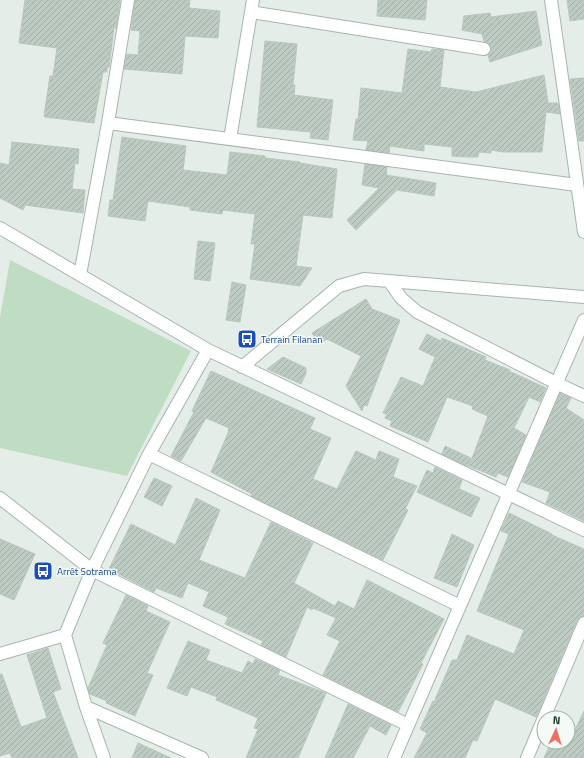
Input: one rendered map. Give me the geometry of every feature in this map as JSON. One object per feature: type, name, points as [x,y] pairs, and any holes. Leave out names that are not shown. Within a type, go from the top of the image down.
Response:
[{"type":"street","points":[[80,275],[108,123],[128,0]]},
{"type":"street","points":[[230,139],[252,0]]},
{"type":"street","points":[[551,0],[584,232]]},
{"type":"street","points":[[250,12],[484,50]]},
{"type":"street","points":[[108,123],[577,185]]},
{"type":"street","points":[[0,228],[208,350],[584,530]]},
{"type":"street","points":[[242,367],[339,286],[364,279],[584,297]]},
{"type":"street","points":[[389,281],[401,298],[417,312],[584,396]]},
{"type":"street","points":[[394,758],[584,320]]},
{"type":"street","points":[[104,758],[86,707],[65,635],[92,570],[149,454],[208,350]]},
{"type":"street","points":[[149,454],[460,606]]},
{"type":"street","points":[[0,498],[92,570],[408,725]]},
{"type":"street","points":[[527,758],[584,623]]},
{"type":"street","points":[[0,654],[65,635]]},
{"type":"street","points":[[86,707],[202,758]]},
{"type":"green space","points":[[10,260],[191,351],[127,476],[0,448],[0,318]]},
{"type":"building","points":[[25,0],[120,0],[116,28],[114,28],[109,67],[107,67],[107,72],[103,72],[94,123],[44,116],[50,76],[53,76],[57,48],[19,43]]},
{"type":"building","points":[[135,0],[190,0],[189,8],[220,11],[218,38],[185,36],[182,74],[124,69],[127,54],[138,55],[140,31],[131,30]]},
{"type":"building","points":[[378,0],[427,0],[425,20],[377,16]]},
{"type":"building","points":[[567,0],[584,0],[584,19],[570,21]]},
{"type":"building","points":[[536,11],[542,45],[490,62],[488,55],[491,51],[491,47],[484,41],[482,34],[462,30],[464,16],[490,13],[491,17]]},
{"type":"building","points":[[265,41],[297,44],[293,85],[295,85],[294,95],[333,100],[328,140],[310,138],[311,132],[257,127]]},
{"type":"building","points":[[408,49],[431,52],[432,49],[444,50],[440,87],[476,92],[544,75],[548,103],[558,103],[560,114],[546,112],[542,152],[503,152],[491,150],[491,153],[479,152],[478,157],[465,157],[452,156],[452,147],[424,144],[424,151],[390,146],[389,153],[366,150],[368,141],[353,140],[356,119],[358,119],[361,88],[402,93]]},
{"type":"building","points":[[584,78],[584,141],[579,141],[570,79]]},
{"type":"building","points":[[122,137],[186,146],[183,170],[227,175],[230,152],[265,156],[265,158],[300,162],[337,169],[332,218],[303,215],[296,266],[312,268],[300,286],[250,279],[255,244],[251,244],[255,214],[223,210],[222,214],[190,210],[190,207],[148,201],[145,221],[108,216],[110,200],[113,200]]},
{"type":"building","points":[[12,142],[79,149],[78,164],[75,163],[72,189],[85,190],[83,213],[25,205],[23,210],[0,198],[0,163],[9,165]]},
{"type":"building","points":[[365,164],[387,167],[386,175],[436,183],[434,196],[397,190],[356,230],[347,220],[379,188],[362,185]]},
{"type":"building","points":[[198,241],[215,243],[210,281],[194,279]]},
{"type":"building","points":[[232,282],[246,285],[240,322],[226,320]]},
{"type":"building","points":[[366,299],[372,309],[400,320],[367,406],[364,405],[362,411],[346,386],[361,356],[327,339],[319,344],[312,333]]},
{"type":"building","points":[[427,334],[441,341],[442,338],[486,357],[485,360],[510,370],[509,371],[546,388],[540,402],[529,397],[514,428],[526,435],[508,477],[498,473],[496,477],[469,466],[488,416],[472,409],[473,406],[447,397],[428,442],[390,426],[392,421],[385,418],[387,414],[383,413],[401,377],[423,386],[435,357],[419,349]]},
{"type":"building","points":[[283,357],[306,368],[306,373],[301,384],[267,369]]},
{"type":"building","points":[[211,371],[315,418],[310,429],[331,438],[313,479],[337,489],[356,451],[376,460],[379,451],[399,459],[393,477],[417,486],[405,509],[408,510],[383,560],[251,496],[252,494],[211,472],[229,428],[206,418],[181,461],[171,456],[194,412],[192,411]]},
{"type":"building","points":[[560,393],[571,398],[566,408],[584,420],[584,521],[546,503],[550,492],[522,482]]},
{"type":"building","points":[[445,446],[471,458],[468,466],[442,454]]},
{"type":"building","points":[[435,467],[462,480],[459,489],[480,498],[471,517],[417,492],[427,470],[433,473]]},
{"type":"building","points":[[154,478],[172,486],[162,506],[144,497]]},
{"type":"building","points":[[196,498],[220,510],[199,560],[245,578],[271,522],[313,543],[294,583],[335,606],[338,601],[354,609],[367,580],[444,619],[398,712],[323,675],[340,641],[327,635],[336,618],[307,607],[286,657],[261,645],[263,641],[225,624],[228,617],[203,606],[209,592],[188,583],[182,598],[156,588],[154,592],[109,569],[131,524],[175,545]]},
{"type":"building","points":[[509,513],[552,535],[584,549],[584,616],[577,620],[539,710],[536,710],[536,717],[495,699],[477,741],[473,740],[465,758],[414,758],[427,733],[420,729],[433,701],[434,702],[452,660],[457,660],[467,635],[514,654],[524,630],[477,611],[509,534],[501,531]]},
{"type":"building","points":[[452,534],[474,545],[457,587],[434,578]]},
{"type":"building","points":[[0,539],[35,554],[14,600],[0,594]]},
{"type":"building","points":[[126,595],[148,606],[146,611],[170,622],[147,673],[153,675],[135,716],[90,694],[88,688],[107,645],[103,643]]},
{"type":"building","points":[[188,641],[210,650],[206,660],[242,673],[248,661],[253,664],[255,659],[280,670],[278,675],[326,693],[298,758],[246,758],[258,729],[254,728],[258,718],[216,700],[217,697],[191,687],[187,696],[167,688]]},
{"type":"building","points":[[48,648],[61,689],[53,692],[78,758],[12,758],[10,753],[0,756],[0,674],[2,674],[21,727],[47,718],[27,655]]},
{"type":"building","points":[[348,704],[391,725],[386,735],[370,726],[353,758],[325,758]]},
{"type":"building","points":[[584,711],[584,758],[544,758],[548,750],[576,750],[576,728]]},
{"type":"building","points":[[138,743],[171,758],[132,758]]},
{"type":"place","name":"Terrain Filanan","points":[[247,339]]},
{"type":"place","name":"Arrêt Sotrama","points":[[43,571]]}]
